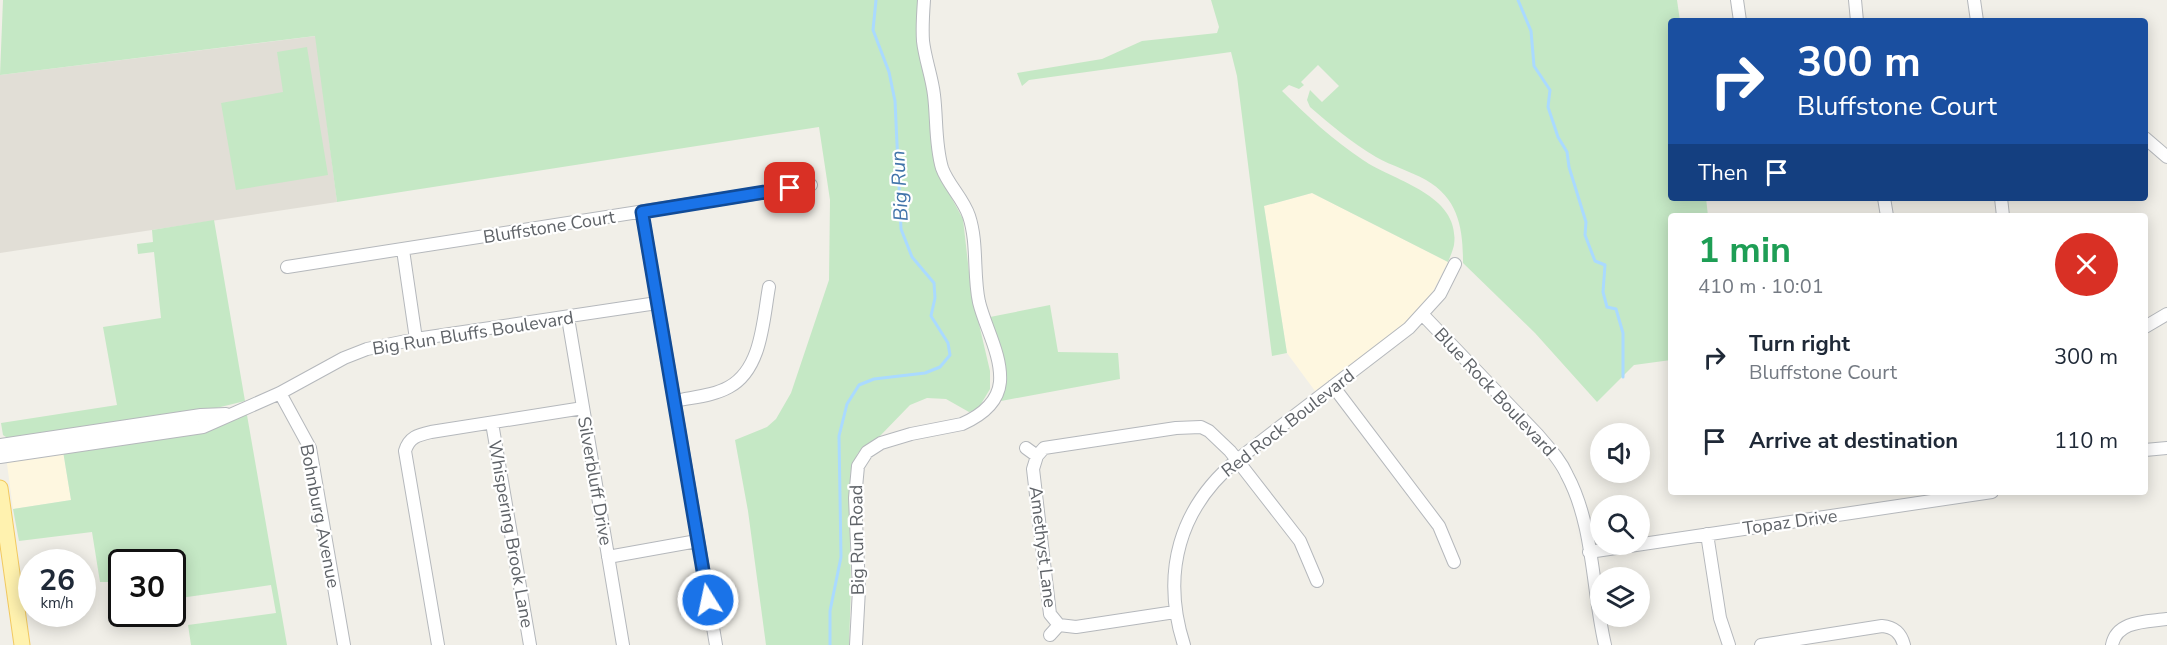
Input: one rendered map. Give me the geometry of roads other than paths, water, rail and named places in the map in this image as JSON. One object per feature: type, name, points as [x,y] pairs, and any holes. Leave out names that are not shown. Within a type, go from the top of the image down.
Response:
[{"type":"main road","points":[[0,488],[22,645]]},
{"type":"street","name":"Big Run Road","points":[[856,645],[859,589],[855,498],[858,466],[874,447],[896,438],[971,420],[984,412],[998,391],[1000,382],[998,365],[976,287],[974,243],[969,216],[944,173],[939,150],[934,95],[923,42],[924,0]]},
{"type":"street","points":[[1737,0],[1740,18]]},
{"type":"street","points":[[1855,0],[1857,18]]},
{"type":"street","points":[[1974,0],[1977,18]]},
{"type":"street","points":[[2148,141],[2167,157]]},
{"type":"street","name":"Bluffstone Court","points":[[287,267],[811,185]]},
{"type":"street","points":[[642,212],[716,645]]},
{"type":"street","points":[[403,250],[416,339]]},
{"type":"street","name":"Red Rock Boulevard","points":[[1184,645],[1175,612],[1173,590],[1175,569],[1179,544],[1188,520],[1203,495],[1221,473],[1237,460],[1409,328],[1440,294],[1455,264]]},
{"type":"street","points":[[675,400],[714,394],[731,387],[744,375],[758,349],[769,287]]},
{"type":"street","name":"Big Run Bluffs Boulevard","points":[[0,457],[203,427],[280,393],[344,358],[367,349],[416,339],[657,303]]},
{"type":"street","points":[[2148,325],[2167,314]]},
{"type":"street","name":"Blue Rock Boulevard","points":[[1423,315],[1553,452],[1567,473],[1584,516],[1605,645]]},
{"type":"street","name":"Silverbluff Drive","points":[[568,318],[623,645]]},
{"type":"street","points":[[1333,386],[1439,526],[1454,562]]},
{"type":"street","name":"Bohnburg Avenue","points":[[280,393],[310,448],[344,645]]},
{"type":"street","points":[[438,645],[405,451],[411,439],[415,435],[431,432],[583,408]]},
{"type":"street","name":"Big Run Bluffs Boulevard","points":[[0,445],[201,415],[230,414]]},
{"type":"street","name":"Whispering Brook Lane","points":[[492,423],[530,645]]},
{"type":"street","points":[[1026,448],[1037,456],[1044,448],[1193,427],[1209,430],[1237,460],[1300,541],[1317,581]]},
{"type":"street","points":[[2148,450],[2167,448]]},
{"type":"street","name":"Amethyst Lane","points":[[1037,456],[1033,469],[1050,614],[1054,630],[1175,612]]},
{"type":"street","name":"Topaz Drive","points":[[1589,552],[1972,495]]},
{"type":"street","points":[[1707,534],[1720,618],[1729,645]]},
{"type":"street","points":[[609,557],[697,541]]},
{"type":"street","points":[[2112,645],[2117,632],[2129,624],[2167,619]]},
{"type":"street","points":[[1761,645],[1899,625],[1904,645]]},
{"type":"waterway","name":"Big Run","points":[[830,645],[830,611],[841,557],[839,436],[847,404],[859,385],[874,379],[925,373],[940,367],[950,355],[948,343],[931,316],[935,298],[934,283],[912,257],[901,229],[895,101],[889,72],[873,30],[876,0]]},
{"type":"waterway","points":[[1518,0],[1531,31],[1534,66],[1550,90],[1548,107],[1558,137],[1567,152],[1569,167],[1586,222],[1585,235],[1595,261],[1605,265],[1603,292],[1607,307],[1616,309],[1623,333],[1623,377]]}]
